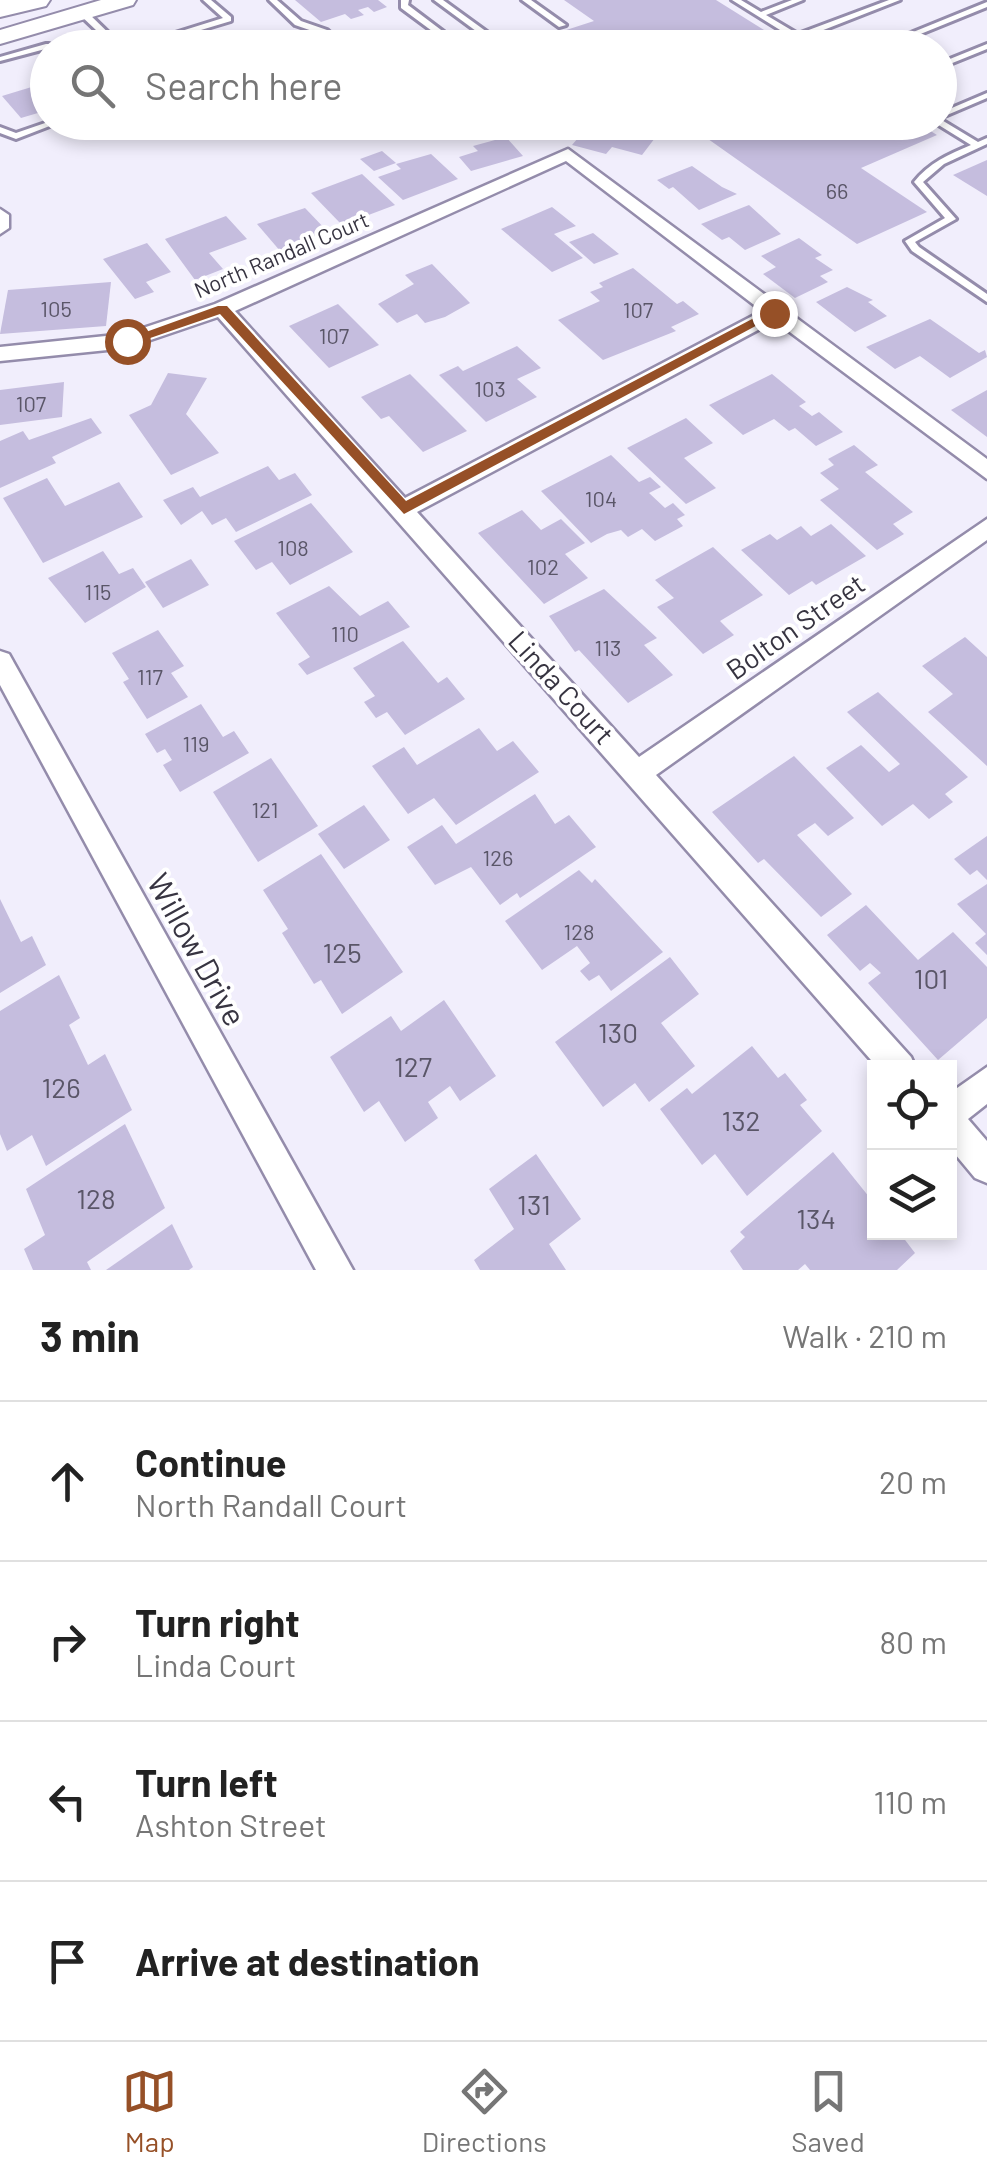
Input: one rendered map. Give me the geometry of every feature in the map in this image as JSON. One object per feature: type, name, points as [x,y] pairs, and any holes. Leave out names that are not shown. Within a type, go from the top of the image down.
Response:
[{"type":"highway","points":[[0,7],[17,0]]},
{"type":"highway","points":[[0,7],[36,0]]},
{"type":"main road","points":[[0,37],[126,0]]},
{"type":"street","name":"North Randall Court","points":[[0,354],[127,341],[222,309],[568,154],[774,313]]},
{"type":"street","points":[[0,215],[0,228]]},
{"type":"street","name":"Linda Court","points":[[222,309],[404,508],[893,1060]]},
{"type":"street","points":[[404,508],[774,313],[987,471]]},
{"type":"street","name":"Bolton Street","points":[[638,773],[987,528]]},
{"type":"street","name":"Willow Drive","points":[[0,661],[335,1270]]},
{"type":"street","points":[[957,1107],[987,1083]]},
{"type":"street","points":[[957,1132],[987,1166]]},
{"type":"lane","points":[[192,30],[228,19],[207,0]]},
{"type":"lane","points":[[273,0],[298,23],[318,30]]},
{"type":"lane","points":[[438,0],[480,30]]},
{"type":"lane","points":[[526,0],[562,25]]},
{"type":"lane","points":[[736,0],[786,30]]},
{"type":"lane","points":[[760,14],[799,0]]},
{"type":"lane","points":[[817,30],[896,0]]},
{"type":"lane","points":[[405,3],[439,30]]},
{"type":"lane","points":[[923,30],[987,4]]},
{"type":"lane","points":[[82,12],[101,30]]},
{"type":"lane","points":[[957,59],[987,46]]},
{"type":"lane","points":[[0,60],[30,52]]},
{"type":"lane","points":[[957,110],[987,95]]},
{"type":"lane","points":[[957,129],[982,143]]},
{"type":"lane","points":[[2,132],[16,136],[30,131]]},
{"type":"lane","points":[[982,143],[938,162],[918,182],[951,218],[910,240],[915,249],[987,299]]},
{"type":"building","points":[[295,0],[378,0],[387,7],[374,12],[368,7],[358,10],[364,15],[351,19],[345,14],[321,22]]},
{"type":"building","points":[[564,0],[716,0],[764,30],[566,30],[594,21]]},
{"type":"building","points":[[30,87],[30,115],[21,118],[2,96]]},
{"type":"building","points":[[509,140],[523,156],[471,171],[459,157],[478,151],[473,146]]},
{"type":"building","points":[[576,140],[653,140],[642,155],[612,147],[606,154],[572,145]]},
{"type":"building","points":[[710,140],[925,140],[861,168],[927,212],[857,244]]},
{"type":"building","points":[[382,151],[396,163],[374,171],[360,159]]},
{"type":"building","points":[[431,154],[458,179],[403,200],[378,177],[401,169],[396,164]]},
{"type":"building","points":[[987,160],[987,196],[953,175]]},
{"type":"building","points":[[692,166],[737,194],[699,210],[673,187],[669,189],[657,180]]},
{"type":"building","points":[[362,174],[395,205],[342,225],[311,193]]},
{"type":"building","points":[[749,205],[781,234],[745,250],[729,237],[722,240],[701,224]]},
{"type":"building","points":[[552,207],[576,226],[554,234],[583,258],[552,272],[501,229]]},
{"type":"building","points":[[305,208],[327,231],[281,252],[257,224]]},
{"type":"building","points":[[226,216],[247,239],[209,253],[223,269],[195,280],[165,239]]},
{"type":"building","points":[[593,233],[619,254],[594,264],[569,242]]},
{"type":"building","points":[[799,238],[822,255],[815,258],[833,270],[820,276],[828,282],[795,298],[763,274],[776,267],[761,256]]},
{"type":"building","points":[[147,243],[171,272],[146,282],[154,292],[135,299],[103,259]]},
{"type":"building","points":[[432,264],[470,303],[425,323],[417,314],[397,323],[378,304],[414,284],[405,275]]},
{"type":"building","points":[[633,268],[677,304],[683,301],[699,314],[671,327],[676,331],[603,360],[558,320],[600,301],[590,292],[603,287],[599,283]]},
{"type":"building","points":[[111,282],[106,326],[0,334],[8,290]]},
{"type":"building","points":[[847,287],[873,300],[868,302],[887,316],[855,332],[816,302]]},
{"type":"building","points":[[338,304],[379,345],[329,368],[289,326]]},
{"type":"building","points":[[930,319],[979,353],[985,350],[987,357],[950,378],[920,356],[895,369],[866,347]]},
{"type":"building","points":[[517,346],[541,368],[517,379],[537,397],[486,422],[439,375],[458,366],[463,371]]},
{"type":"building","points":[[168,373],[207,378],[186,414],[219,453],[171,475],[129,415],[151,405]]},
{"type":"building","points":[[410,374],[467,431],[423,452],[389,416],[381,419],[361,397]]},
{"type":"building","points":[[772,374],[806,402],[799,406],[812,416],[819,412],[843,432],[816,446],[795,428],[789,431],[774,419],[743,435],[709,405]]},
{"type":"building","points":[[64,382],[62,417],[0,425],[0,390]]},
{"type":"building","points":[[987,390],[987,437],[951,410]]},
{"type":"building","points":[[91,418],[102,433],[52,457],[56,463],[0,488],[0,441],[23,431],[29,440]]},
{"type":"building","points":[[686,418],[713,443],[684,458],[716,488],[686,504],[627,448]]},
{"type":"building","points":[[854,445],[878,465],[865,472],[913,512],[893,524],[904,534],[877,550],[820,500],[839,489],[820,473],[834,465],[828,459]]},
{"type":"building","points":[[611,455],[639,482],[650,477],[661,487],[649,493],[665,508],[673,503],[685,515],[677,519],[683,526],[655,541],[642,529],[628,537],[621,530],[591,543],[541,491]]},
{"type":"building","points":[[268,466],[279,480],[295,473],[312,495],[236,532],[226,518],[212,525],[202,511],[181,525],[163,500],[193,487],[200,497]]},
{"type":"building","points":[[47,478],[65,506],[119,482],[143,517],[43,563],[3,498]]},
{"type":"building","points":[[311,503],[353,552],[290,585],[272,562],[256,570],[234,541]]},
{"type":"building","points":[[522,510],[541,530],[561,519],[585,543],[565,554],[588,578],[544,604],[478,533]]},
{"type":"building","points":[[831,524],[866,556],[816,585],[812,581],[789,595],[741,550],[770,534],[777,540],[801,526],[811,536]]},
{"type":"building","points":[[713,547],[763,595],[720,621],[734,635],[703,654],[657,607],[674,598],[655,580]]},
{"type":"building","points":[[103,551],[119,574],[133,568],[146,587],[85,623],[48,578]]},
{"type":"building","points":[[191,559],[209,585],[163,608],[145,582]]},
{"type":"building","points":[[329,586],[360,616],[388,601],[410,627],[307,675],[298,664],[310,657],[276,613]]},
{"type":"building","points":[[604,589],[657,638],[644,645],[673,675],[628,703],[579,650],[575,652],[549,616]]},
{"type":"building","points":[[158,630],[184,666],[171,673],[188,697],[147,719],[123,682],[129,679],[112,653]]},
{"type":"building","points":[[965,637],[987,657],[987,766],[928,712],[953,694],[922,666]]},
{"type":"building","points":[[403,641],[438,683],[447,677],[465,699],[405,735],[387,712],[376,718],[364,702],[375,696],[353,668]]},
{"type":"building","points":[[878,692],[968,777],[945,794],[953,802],[929,819],[913,804],[882,826],[826,768],[861,745],[889,772],[900,764],[847,712]]},
{"type":"building","points":[[201,704],[223,737],[234,731],[249,753],[180,792],[163,765],[172,760],[165,749],[157,753],[145,734]]},
{"type":"building","points":[[479,728],[497,751],[513,741],[539,772],[456,825],[434,798],[408,814],[372,766],[404,747],[417,765]]},
{"type":"building","points":[[794,756],[854,818],[828,836],[815,823],[797,835],[852,894],[821,917],[764,859],[758,863],[712,812]]},
{"type":"building","points":[[271,758],[318,826],[258,862],[213,792]]},
{"type":"building","points":[[535,794],[555,824],[569,815],[596,847],[520,898],[517,893],[500,905],[471,867],[435,885],[407,847],[442,825],[456,844]]},
{"type":"building","points":[[364,805],[390,840],[344,869],[318,834]]},
{"type":"building","points":[[987,836],[987,880],[977,870],[970,875],[954,859]]},
{"type":"building","points":[[321,854],[403,972],[342,1014],[321,980],[314,984],[282,933],[288,929],[263,890]]},
{"type":"building","points":[[579,870],[592,883],[595,879],[663,952],[611,991],[599,975],[589,981],[580,971],[590,963],[577,946],[542,970],[505,921]]},
{"type":"building","points":[[987,884],[987,955],[975,943],[986,934],[957,904]]},
{"type":"building","points":[[0,899],[21,942],[32,936],[46,965],[0,993]]},
{"type":"building","points":[[866,905],[918,960],[953,932],[987,967],[987,1018],[938,1060],[868,983],[881,973],[870,963],[860,971],[827,935]]},
{"type":"building","points":[[670,957],[699,994],[661,1023],[695,1066],[649,1102],[635,1083],[603,1107],[555,1042]]},
{"type":"building","points":[[59,975],[80,1018],[69,1025],[88,1065],[105,1054],[132,1110],[46,1166],[32,1135],[7,1151],[0,1134],[0,1011]]},
{"type":"building","points":[[444,1000],[496,1076],[460,1101],[450,1086],[428,1102],[438,1118],[405,1142],[379,1101],[364,1112],[330,1057],[391,1016],[401,1031]]},
{"type":"building","points":[[752,1046],[778,1078],[785,1073],[807,1100],[800,1105],[822,1131],[747,1196],[715,1154],[702,1165],[660,1109],[687,1088],[692,1094]]},
{"type":"building","points":[[125,1124],[165,1208],[87,1262],[91,1270],[33,1270],[24,1249],[45,1235],[26,1189]]},
{"type":"building","points":[[833,1152],[867,1194],[867,1240],[905,1240],[915,1253],[897,1270],[810,1270],[805,1264],[798,1270],[743,1270],[730,1251],[745,1237],[740,1232]]},
{"type":"building","points":[[536,1154],[581,1219],[549,1244],[566,1270],[480,1270],[474,1260],[514,1229],[489,1189]]},
{"type":"building","points":[[172,1224],[193,1267],[189,1270],[106,1270]]},
{"type":"route","points":[[127,341],[222,309],[404,508],[774,313]]}]
